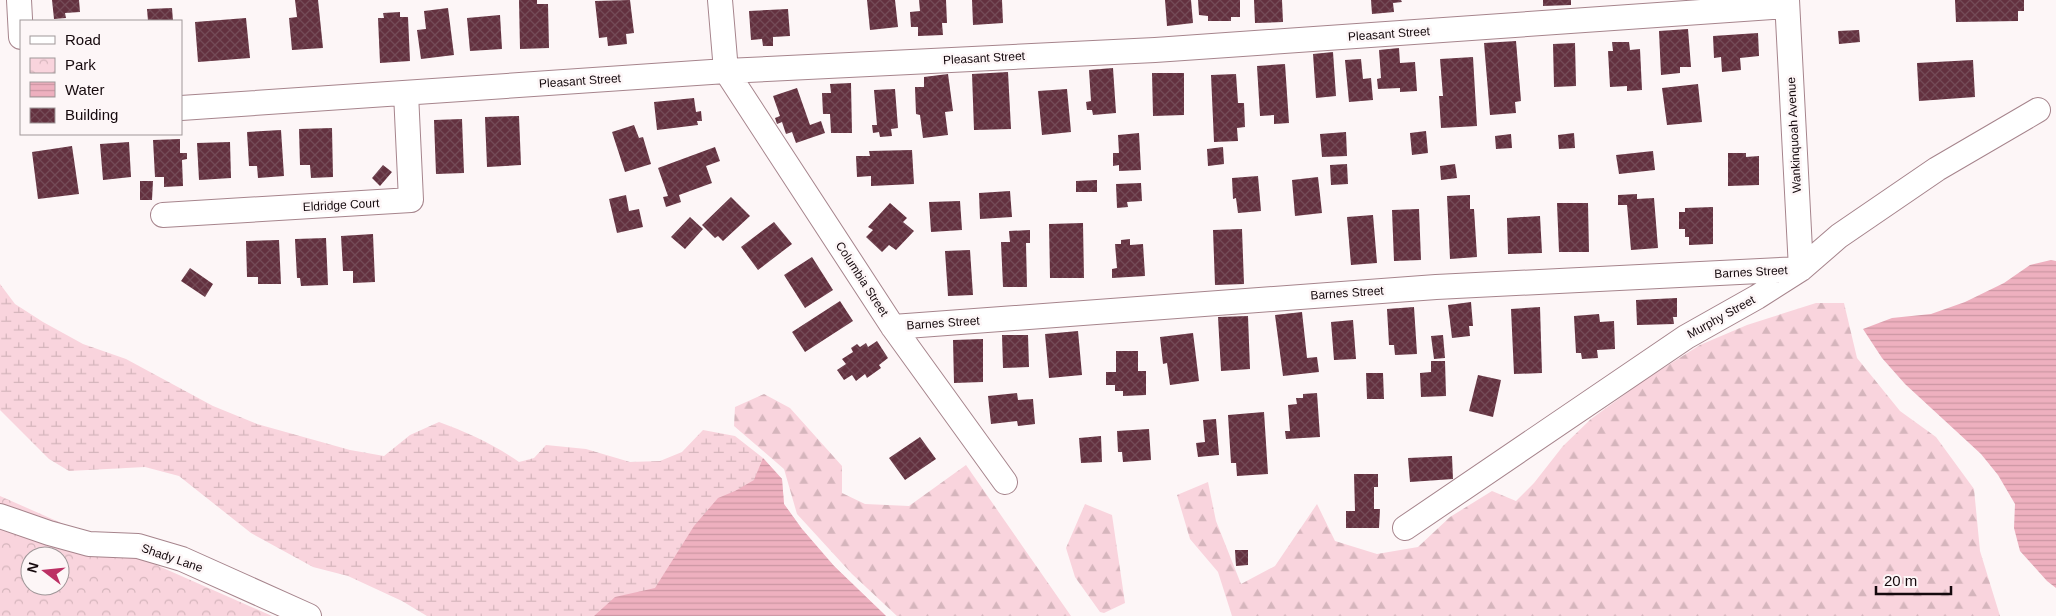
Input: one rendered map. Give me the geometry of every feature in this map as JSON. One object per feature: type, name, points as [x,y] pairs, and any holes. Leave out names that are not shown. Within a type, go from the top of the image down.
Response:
[{"type":"street","points":[[19,0],[20,20]]},
{"type":"street","points":[[720,0],[726,71]]},
{"type":"street","name":"Pleasant Street","points":[[182,108],[726,71],[1155,50],[1787,3]]},
{"type":"street","name":"Wankinquoah Avenue","points":[[1787,3],[1801,269]]},
{"type":"street","name":"Columbia Street","points":[[726,71],[893,326],[1005,482]]},
{"type":"street","name":"Eldridge Court","points":[[163,215],[411,200],[406,93]]},
{"type":"street","name":"Murphy Street","points":[[1405,528],[1686,337],[1758,297],[1801,269],[1839,236],[1937,169],[2038,110]]},
{"type":"street","name":"Barnes Street","points":[[893,326],[1436,287],[1801,269]]},
{"type":"street","name":"Shady Lane","points":[[0,516],[49,533],[89,544],[138,546],[182,559],[309,616]]},
{"type":"green space","points":[[0,284],[15,304],[43,322],[83,344],[126,359],[213,406],[257,424],[350,450],[384,456],[410,435],[439,422],[480,439],[519,462],[534,458],[546,445],[586,449],[630,462],[660,461],[682,452],[703,430],[735,436],[763,458],[782,479],[784,504],[802,529],[834,566],[886,616],[427,616],[402,601],[348,576],[313,567],[251,533],[179,476],[145,467],[69,471],[49,459],[0,410]]},
{"type":"green space","points":[[1816,303],[1844,303],[1857,358],[1900,411],[1936,437],[1974,489],[1980,551],[2000,616],[1232,616],[1218,572],[1190,539],[1177,495],[1208,482],[1216,521],[1241,584],[1275,566],[1317,504],[1335,541],[1377,554],[1418,547],[1450,517],[1492,491],[1516,501],[1534,483],[1563,446],[1591,419],[1643,381],[1700,345],[1747,325]]},
{"type":"green space","points":[[764,394],[790,408],[842,466],[842,493],[865,504],[909,506],[966,465],[1071,616],[897,616],[852,574],[797,514],[784,469],[734,426],[735,407]]},
{"type":"green space","points":[[0,496],[272,616],[0,616]]},
{"type":"green space","points":[[1085,504],[1112,515],[1125,603],[1104,613],[1100,612],[1075,577],[1066,548]]},
{"type":"water","points":[[2051,260],[2056,261],[2056,588],[2047,581],[2020,551],[2014,528],[2015,504],[1998,475],[1981,454],[1905,384],[1882,358],[1863,329],[1892,318],[1931,314],[1965,302],[2004,283],[2030,265]]},
{"type":"water","points":[[763,458],[782,479],[784,504],[802,529],[834,566],[886,616],[594,616],[615,597],[655,588],[694,526],[718,498],[754,480]]},
{"type":"building","points":[[52,0],[79,0],[80,12],[65,13],[66,18],[54,19]]},
{"type":"building","points":[[295,0],[318,0],[323,48],[292,50],[289,18],[297,17]]},
{"type":"building","points":[[519,0],[537,0],[537,4],[548,4],[549,48],[520,49]]},
{"type":"building","points":[[630,0],[634,33],[626,34],[627,44],[608,46],[607,37],[599,38],[595,1]]},
{"type":"building","points":[[867,0],[895,0],[898,27],[870,30]]},
{"type":"building","points":[[919,0],[946,0],[947,23],[942,23],[943,35],[918,36],[918,27],[911,27],[910,12],[920,11]]},
{"type":"building","points":[[972,0],[1002,0],[1003,23],[973,25]]},
{"type":"building","points":[[1165,0],[1191,0],[1193,23],[1167,26]]},
{"type":"building","points":[[1198,0],[1240,0],[1240,17],[1231,17],[1231,21],[1208,21],[1208,16],[1199,15]]},
{"type":"building","points":[[1254,0],[1282,0],[1283,22],[1255,23]]},
{"type":"building","points":[[1371,0],[1401,0],[1402,2],[1393,3],[1394,12],[1372,14]]},
{"type":"building","points":[[1543,0],[1571,0],[1571,5],[1543,6]]},
{"type":"building","points":[[1955,0],[2024,0],[2024,11],[2018,11],[2018,21],[1956,22]]},
{"type":"building","points":[[172,8],[173,20],[148,20],[147,9]]},
{"type":"building","points":[[448,8],[454,55],[421,59],[417,30],[426,29],[424,11]]},
{"type":"building","points":[[788,9],[790,36],[773,37],[773,46],[763,46],[762,39],[751,40],[749,11]]},
{"type":"building","points":[[400,12],[400,17],[408,17],[410,61],[380,63],[378,18],[384,18],[383,13]]},
{"type":"building","points":[[500,15],[502,49],[470,51],[467,18]]},
{"type":"building","points":[[246,18],[250,58],[198,62],[195,22]]},
{"type":"building","points":[[1688,29],[1691,67],[1680,67],[1680,73],[1661,75],[1659,31]]},
{"type":"building","points":[[1859,30],[1860,42],[1839,44],[1838,31]]},
{"type":"building","points":[[1758,33],[1759,56],[1740,58],[1741,70],[1722,72],[1721,57],[1714,58],[1713,36]]},
{"type":"building","points":[[1516,41],[1521,101],[1515,102],[1516,113],[1490,115],[1484,43]]},
{"type":"building","points":[[1612,42],[1629,42],[1630,50],[1640,49],[1642,90],[1627,91],[1627,86],[1610,87],[1608,51],[1613,51]]},
{"type":"building","points":[[1575,43],[1576,86],[1554,87],[1553,44]]},
{"type":"building","points":[[1399,48],[1400,63],[1415,62],[1417,91],[1400,92],[1400,88],[1378,89],[1377,79],[1381,78],[1379,50]]},
{"type":"building","points":[[1333,52],[1336,96],[1316,98],[1313,54]]},
{"type":"building","points":[[1473,57],[1477,126],[1441,128],[1439,96],[1443,96],[1440,59]]},
{"type":"building","points":[[1361,59],[1363,79],[1371,78],[1373,100],[1349,102],[1345,60]]},
{"type":"building","points":[[1973,60],[1975,97],[1919,101],[1917,63]]},
{"type":"building","points":[[1285,64],[1289,123],[1274,124],[1274,115],[1260,116],[1257,66]]},
{"type":"building","points":[[1113,68],[1116,113],[1093,115],[1092,110],[1087,110],[1086,102],[1091,101],[1089,70]]},
{"type":"building","points":[[1008,72],[1011,129],[974,130],[972,74]]},
{"type":"building","points":[[1152,73],[1184,73],[1184,115],[1153,116]]},
{"type":"building","points":[[948,74],[953,111],[945,112],[948,135],[923,138],[920,115],[916,114],[915,87],[924,87],[924,77]]},
{"type":"building","points":[[1236,74],[1238,103],[1244,103],[1245,127],[1237,128],[1238,141],[1214,142],[1211,75]]},
{"type":"building","points":[[851,83],[852,133],[831,133],[830,114],[823,114],[822,93],[831,93],[830,84]]},
{"type":"building","points":[[1698,84],[1702,122],[1667,125],[1662,88]]},
{"type":"building","points":[[797,88],[810,125],[821,121],[825,133],[796,143],[792,132],[786,134],[782,122],[777,124],[775,118],[780,116],[773,96]]},
{"type":"building","points":[[895,89],[898,128],[891,129],[892,136],[880,137],[879,132],[873,133],[872,125],[877,125],[874,90]]},
{"type":"building","points":[[1067,89],[1071,132],[1042,135],[1038,91]]},
{"type":"building","points":[[694,98],[696,112],[701,111],[702,121],[697,121],[698,125],[657,130],[654,102]]},
{"type":"building","points":[[519,116],[521,165],[487,167],[485,117]]},
{"type":"building","points":[[462,119],[464,173],[436,174],[434,120]]},
{"type":"building","points":[[634,125],[639,138],[643,137],[651,164],[625,172],[612,132]]},
{"type":"building","points":[[332,128],[333,177],[311,178],[310,165],[300,165],[299,129]]},
{"type":"building","points":[[281,130],[284,176],[258,178],[257,166],[249,166],[247,132]]},
{"type":"building","points":[[1426,131],[1428,153],[1412,155],[1410,133]]},
{"type":"building","points":[[1346,132],[1347,156],[1322,157],[1320,134]]},
{"type":"building","points":[[1139,133],[1141,170],[1119,171],[1119,165],[1113,166],[1113,153],[1119,153],[1118,135]]},
{"type":"building","points":[[1574,133],[1575,148],[1559,149],[1558,135]]},
{"type":"building","points":[[1511,134],[1512,148],[1496,149],[1495,136]]},
{"type":"building","points":[[180,139],[180,153],[187,153],[187,159],[182,160],[183,186],[164,187],[164,177],[155,177],[153,140]]},
{"type":"building","points":[[129,142],[131,177],[103,180],[100,144]]},
{"type":"building","points":[[230,142],[231,178],[199,180],[197,143]]},
{"type":"building","points":[[72,146],[79,194],[38,199],[32,152]]},
{"type":"building","points":[[715,147],[720,161],[706,166],[712,183],[679,195],[681,202],[666,207],[663,197],[668,196],[658,168]]},
{"type":"building","points":[[1223,147],[1224,164],[1208,166],[1207,149]]},
{"type":"building","points":[[912,150],[914,184],[871,186],[871,176],[857,177],[856,156],[870,156],[869,151]]},
{"type":"building","points":[[1653,151],[1655,170],[1619,174],[1616,155]]},
{"type":"building","points":[[1728,153],[1746,153],[1746,157],[1759,156],[1759,185],[1728,186]]},
{"type":"building","points":[[1347,164],[1348,184],[1331,185],[1330,165]]},
{"type":"building","points":[[1455,164],[1457,178],[1441,180],[1440,166]]},
{"type":"building","points":[[383,165],[392,172],[380,186],[372,178]]},
{"type":"building","points":[[1258,176],[1261,211],[1238,213],[1236,198],[1233,199],[1232,178]]},
{"type":"building","points":[[1318,177],[1322,213],[1295,216],[1292,180]]},
{"type":"building","points":[[1097,180],[1097,192],[1076,192],[1076,181]]},
{"type":"building","points":[[140,181],[153,181],[152,200],[140,200]]},
{"type":"building","points":[[1141,183],[1142,201],[1127,202],[1128,207],[1117,208],[1116,184]]},
{"type":"building","points":[[1010,191],[1012,217],[980,219],[979,193]]},
{"type":"building","points":[[1637,194],[1637,199],[1654,198],[1658,248],[1631,250],[1627,205],[1618,205],[1618,195]]},
{"type":"building","points":[[626,195],[629,211],[639,209],[643,227],[617,233],[609,199]]},
{"type":"building","points":[[1470,195],[1470,209],[1474,209],[1477,257],[1450,259],[1447,196]]},
{"type":"building","points":[[731,197],[750,216],[723,241],[718,236],[715,238],[702,225]]},
{"type":"building","points":[[960,201],[962,230],[931,232],[929,202]]},
{"type":"building","points":[[890,203],[907,218],[903,222],[914,231],[896,250],[889,245],[882,252],[866,237],[873,230],[868,227]]},
{"type":"building","points":[[1557,203],[1588,203],[1589,252],[1559,252]]},
{"type":"building","points":[[1713,207],[1713,244],[1689,245],[1689,237],[1685,237],[1685,229],[1679,229],[1679,212],[1685,212],[1685,208]]},
{"type":"building","points":[[1419,209],[1421,260],[1394,261],[1392,210]]},
{"type":"building","points":[[1373,215],[1377,263],[1351,265],[1347,217]]},
{"type":"building","points":[[1540,216],[1542,253],[1508,254],[1507,218]]},
{"type":"building","points":[[690,217],[703,229],[685,249],[671,237]]},
{"type":"building","points":[[774,222],[792,244],[758,270],[741,247]]},
{"type":"building","points":[[1083,223],[1084,278],[1050,278],[1049,224]]},
{"type":"building","points":[[1242,229],[1244,284],[1215,285],[1213,230]]},
{"type":"building","points":[[1030,230],[1030,243],[1026,243],[1027,287],[1003,287],[1001,242],[1010,242],[1009,231]]},
{"type":"building","points":[[373,234],[375,282],[353,283],[353,271],[343,271],[341,236]]},
{"type":"building","points":[[326,238],[328,285],[301,286],[300,278],[297,278],[295,239]]},
{"type":"building","points":[[1130,239],[1130,245],[1143,244],[1145,276],[1112,278],[1112,269],[1117,268],[1115,244],[1121,244],[1121,240]]},
{"type":"building","points":[[279,240],[281,284],[258,284],[258,277],[247,277],[246,241]]},
{"type":"building","points":[[970,250],[973,295],[948,296],[945,251]]},
{"type":"building","points":[[812,257],[833,290],[805,308],[784,275]]},
{"type":"building","points":[[190,268],[213,284],[205,297],[181,281]]},
{"type":"building","points":[[1677,298],[1677,317],[1673,317],[1674,324],[1637,325],[1636,300]]},
{"type":"building","points":[[840,301],[853,321],[805,352],[792,332]]},
{"type":"building","points":[[1471,302],[1473,326],[1469,326],[1470,336],[1452,338],[1448,305]]},
{"type":"building","points":[[1414,307],[1417,354],[1395,355],[1394,345],[1389,345],[1387,309]]},
{"type":"building","points":[[1540,307],[1542,373],[1514,374],[1511,309]]},
{"type":"building","points":[[1302,312],[1307,358],[1317,357],[1319,372],[1283,376],[1275,315]]},
{"type":"building","points":[[1599,314],[1600,322],[1614,321],[1615,349],[1597,350],[1598,358],[1582,359],[1581,353],[1576,353],[1574,316]]},
{"type":"building","points":[[1248,316],[1250,369],[1221,371],[1218,317]]},
{"type":"building","points":[[1353,320],[1356,359],[1334,360],[1331,322]]},
{"type":"building","points":[[1078,331],[1082,375],[1049,378],[1045,334]]},
{"type":"building","points":[[1193,333],[1199,381],[1170,385],[1167,363],[1163,364],[1160,337]]},
{"type":"building","points":[[1002,335],[1028,335],[1029,367],[1003,368]]},
{"type":"building","points":[[1443,335],[1445,358],[1434,359],[1431,336]]},
{"type":"building","points":[[983,339],[983,382],[954,383],[953,340]]},
{"type":"building","points":[[877,341],[888,358],[879,365],[881,368],[867,378],[865,374],[856,381],[852,375],[844,380],[837,370],[846,364],[842,359],[853,352],[851,348],[857,344],[860,347],[866,343],[868,347]]},
{"type":"building","points":[[1116,351],[1138,351],[1138,371],[1146,371],[1146,395],[1123,396],[1123,391],[1115,391],[1115,385],[1106,385],[1106,372],[1116,372]]},
{"type":"building","points":[[1431,361],[1445,361],[1446,396],[1421,397],[1420,373],[1431,372]]},
{"type":"building","points":[[1366,373],[1383,373],[1384,399],[1367,399]]},
{"type":"building","points":[[1478,375],[1501,380],[1493,417],[1469,411]]},
{"type":"building","points":[[1017,393],[1018,400],[1033,399],[1035,424],[1018,426],[1017,421],[991,424],[988,396]]},
{"type":"building","points":[[1317,393],[1320,437],[1286,439],[1285,431],[1290,431],[1288,405],[1297,404],[1296,398],[1303,398],[1303,394]]},
{"type":"building","points":[[1264,412],[1268,474],[1237,476],[1236,463],[1231,463],[1228,415]]},
{"type":"building","points":[[1216,419],[1219,455],[1198,457],[1196,443],[1205,442],[1203,420]]},
{"type":"building","points":[[1149,429],[1151,460],[1123,462],[1122,452],[1118,452],[1117,431]]},
{"type":"building","points":[[1101,436],[1102,462],[1081,463],[1079,438]]},
{"type":"building","points":[[920,437],[936,459],[905,480],[889,458]]},
{"type":"building","points":[[1452,456],[1453,479],[1410,482],[1408,458]]},
{"type":"building","points":[[1354,474],[1378,474],[1378,487],[1374,487],[1374,509],[1380,509],[1379,528],[1346,528],[1346,511],[1355,511]]},
{"type":"building","points":[[1235,550],[1248,550],[1248,565],[1236,566]]}]
